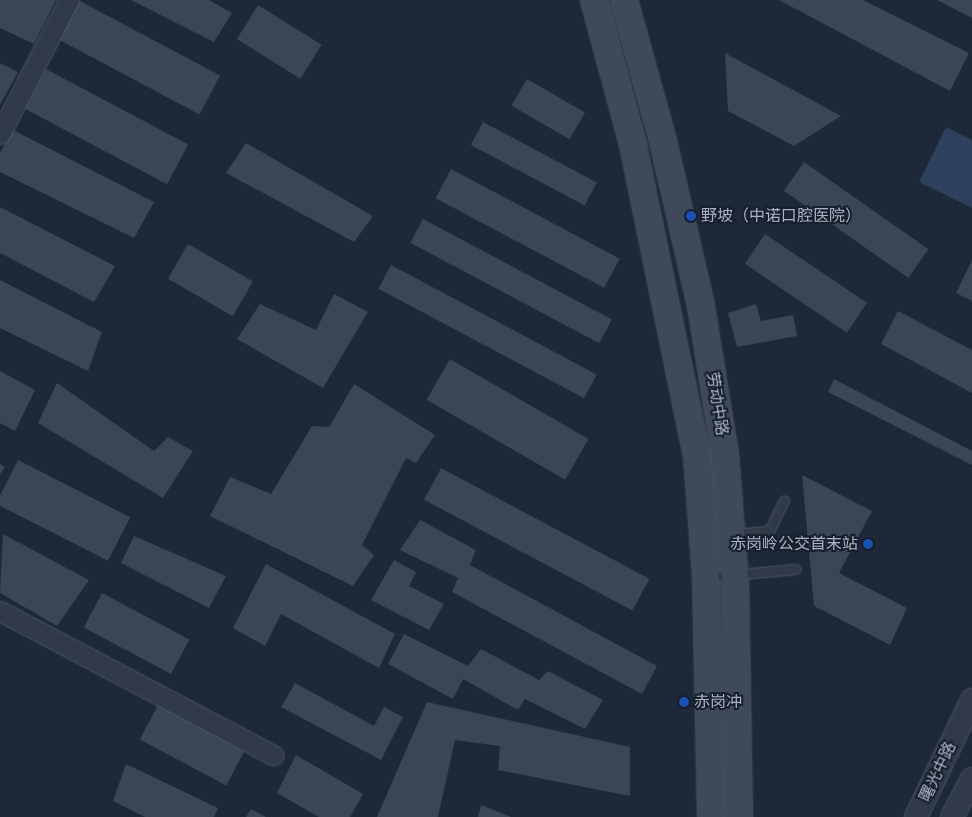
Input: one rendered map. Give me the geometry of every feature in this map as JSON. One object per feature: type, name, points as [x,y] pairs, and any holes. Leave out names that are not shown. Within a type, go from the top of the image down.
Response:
[{"type":"main road","name":"劳动中路","points":[[594,0],[633,145],[696,447],[706,577],[711,817]]},
{"type":"main road","name":"劳动中路","points":[[624,0],[663,141],[701,306],[726,454],[735,575],[739,817]]},
{"type":"street","points":[[0,134],[68,0]]},
{"type":"street","points":[[0,611],[273,755]]},
{"type":"street","name":"曙光中路","points":[[916,817],[972,700]]},
{"type":"street","name":"曙光中路","points":[[952,817],[972,779]]},
{"type":"lane","points":[[732,534],[769,531],[784,500]]},
{"type":"lane","points":[[706,577],[796,569]]},
{"type":"water","points":[[946,127],[972,140],[972,208],[919,182]]},
{"type":"building","points":[[0,0],[56,0],[34,44],[0,28]]},
{"type":"building","points":[[78,0],[220,76],[199,114],[57,39]]},
{"type":"building","points":[[131,0],[209,0],[232,13],[214,42]]},
{"type":"building","points":[[779,0],[863,0],[969,53],[950,91]]},
{"type":"building","points":[[937,0],[972,0],[972,18]]},
{"type":"building","points":[[258,5],[322,45],[300,79],[237,39]]},
{"type":"building","points":[[725,53],[841,116],[794,146],[728,111]]},
{"type":"building","points":[[0,63],[18,72],[0,105]]},
{"type":"building","points":[[46,69],[188,145],[167,184],[25,109]]},
{"type":"building","points":[[527,79],[585,113],[570,139],[512,106]]},
{"type":"building","points":[[483,122],[597,183],[585,206],[471,145]]},
{"type":"building","points":[[13,130],[154,202],[134,238],[0,172],[0,153]]},
{"type":"building","points":[[246,143],[373,216],[354,242],[226,173]]},
{"type":"building","points":[[804,162],[929,249],[908,278],[784,191]]},
{"type":"building","points":[[451,169],[620,259],[604,288],[436,198]]},
{"type":"building","points":[[0,207],[115,266],[94,302],[0,253]]},
{"type":"building","points":[[423,219],[612,319],[599,343],[410,243]]},
{"type":"building","points":[[765,234],[867,303],[847,333],[745,264]]},
{"type":"building","points":[[188,244],[253,282],[233,316],[168,279]]},
{"type":"building","points":[[972,260],[972,301],[956,293]]},
{"type":"building","points":[[391,265],[597,374],[584,398],[378,289]]},
{"type":"building","points":[[0,280],[102,332],[88,371],[0,328]]},
{"type":"building","points":[[334,294],[368,312],[323,388],[237,339],[260,304],[316,330]]},
{"type":"building","points":[[756,304],[761,321],[793,315],[797,336],[737,347],[728,313]]},
{"type":"building","points":[[898,311],[972,350],[972,393],[881,344]]},
{"type":"building","points":[[450,359],[589,439],[565,480],[426,400]]},
{"type":"building","points":[[0,371],[35,390],[15,431],[0,423]]},
{"type":"building","points":[[834,379],[972,451],[972,465],[828,392]]},
{"type":"building","points":[[57,383],[154,451],[168,437],[193,451],[163,498],[38,423]]},
{"type":"building","points":[[354,384],[435,435],[416,463],[406,458],[362,545],[374,555],[353,586],[210,516],[230,477],[271,494],[312,426],[329,427]]},
{"type":"building","points":[[18,460],[130,517],[108,561],[0,506],[0,495]]},
{"type":"building","points":[[0,464],[5,467],[0,475]]},
{"type":"building","points":[[441,468],[649,579],[632,611],[424,500]]},
{"type":"building","points":[[802,475],[872,511],[839,573],[907,608],[890,645],[814,606]]},
{"type":"building","points":[[420,520],[476,550],[470,565],[657,666],[642,694],[452,592],[458,578],[400,550]]},
{"type":"building","points":[[3,534],[89,580],[57,626],[0,593]]},
{"type":"building","points":[[134,536],[226,576],[209,608],[121,563]]},
{"type":"building","points":[[394,560],[416,572],[409,586],[444,604],[429,630],[371,600]]},
{"type":"building","points":[[266,564],[395,634],[379,668],[281,614],[265,646],[233,628]]},
{"type":"building","points":[[102,593],[189,639],[171,674],[84,627]]},
{"type":"building","points":[[404,634],[468,666],[481,649],[539,680],[548,671],[603,700],[585,729],[525,699],[518,710],[463,679],[453,699],[388,664]]},
{"type":"building","points":[[295,683],[374,726],[384,707],[403,717],[381,760],[281,707]]},
{"type":"building","points":[[427,702],[630,747],[630,796],[498,770],[500,746],[455,740],[438,817],[377,817]]},
{"type":"building","points":[[158,705],[245,751],[226,785],[140,739]]},
{"type":"building","points":[[296,755],[363,794],[350,817],[319,817],[277,793]]},
{"type":"building","points":[[126,764],[218,808],[214,817],[145,817],[113,801]]},
{"type":"building","points":[[481,805],[511,817],[478,817]]},
{"type":"building","points":[[251,809],[266,817],[246,817]]},
{"type":"place","name":"野坡（中诺口腔医院）","points":[[691,216]]},
{"type":"place","name":"赤岗岭公交首末站","points":[[868,544]]},
{"type":"place","name":"赤岗冲","points":[[684,702]]}]
